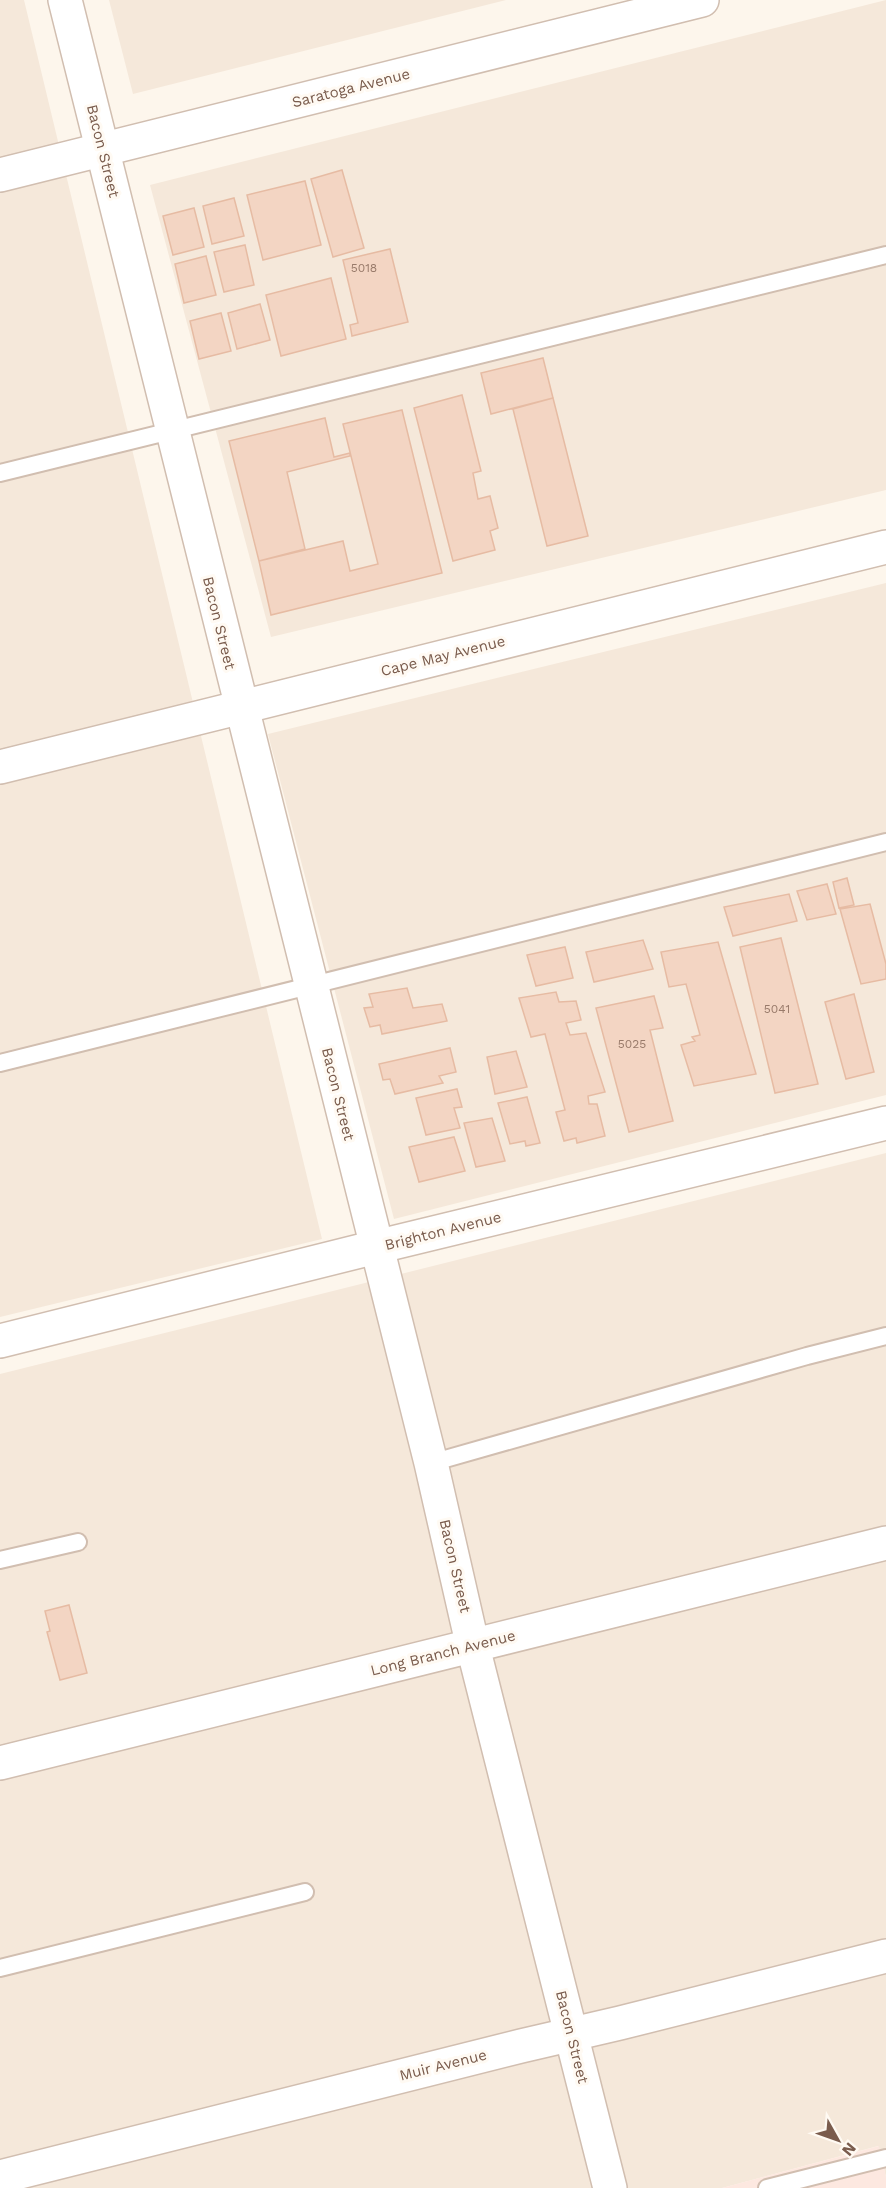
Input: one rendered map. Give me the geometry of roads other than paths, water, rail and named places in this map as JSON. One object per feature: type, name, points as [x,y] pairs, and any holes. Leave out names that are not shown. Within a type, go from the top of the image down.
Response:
[{"type":"street","name":"Bacon Street","points":[[65,0],[310,987],[431,1463],[473,1647],[610,2188]]},
{"type":"street","name":"Saratoga Avenue","points":[[0,176],[702,0]]},
{"type":"street","name":"Cape May Avenue","points":[[0,767],[886,547]]},
{"type":"street","name":"Brighton Avenue","points":[[0,1341],[886,1123]]},
{"type":"street","name":"Long Branch Avenue","points":[[0,1763],[886,1543]]},
{"type":"street","name":"Muir Avenue","points":[[0,2177],[886,1956]]},
{"type":"lane","points":[[0,474],[886,255]]},
{"type":"lane","points":[[0,1063],[886,842]]},
{"type":"lane","points":[[431,1463],[795,1359],[886,1336]]},
{"type":"lane","points":[[0,1560],[78,1542]]},
{"type":"lane","points":[[0,1968],[305,1892]]},
{"type":"lane","points":[[767,2188],[886,2158]]}]
